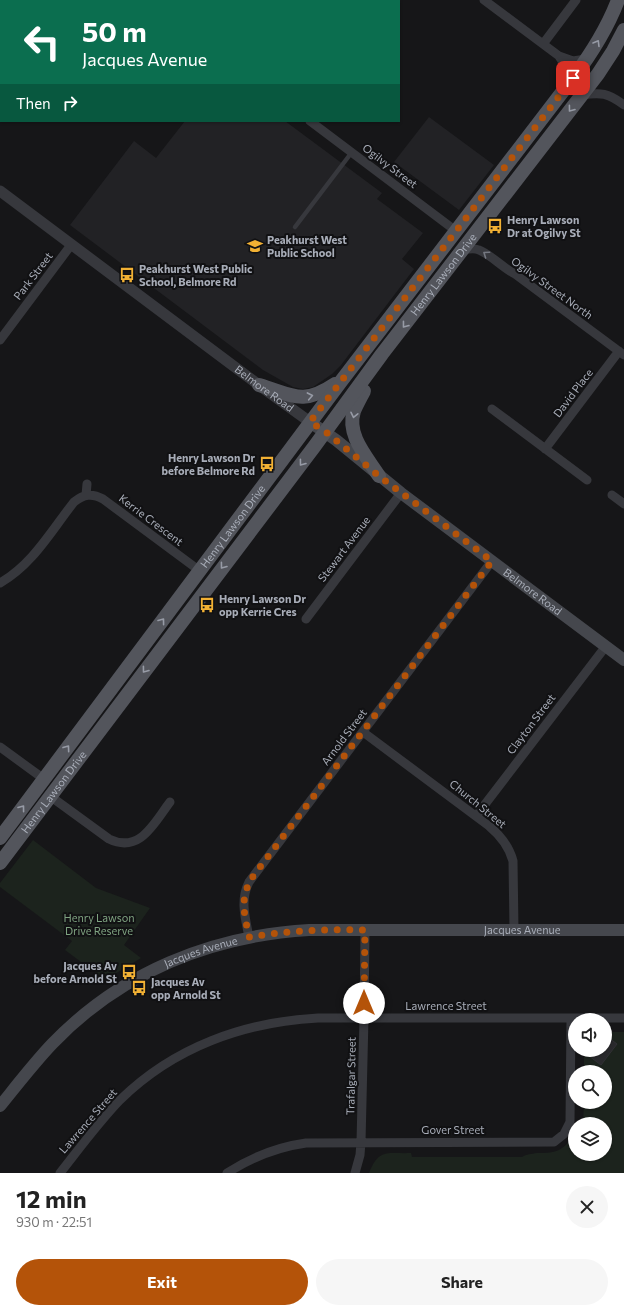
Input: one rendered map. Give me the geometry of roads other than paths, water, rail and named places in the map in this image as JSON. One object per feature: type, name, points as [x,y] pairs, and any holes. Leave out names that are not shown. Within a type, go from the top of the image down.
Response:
[{"type":"main road","name":"Henry Lawson Drive","points":[[0,838],[310,422],[573,78],[586,60],[607,25],[618,0]]},
{"type":"main road","name":"Henry Lawson Drive","points":[[0,863],[326,432],[382,354],[606,63],[624,30]]},
{"type":"main road","points":[[379,476],[356,440],[352,425],[354,411],[382,354]]},
{"type":"main road","points":[[259,385],[290,395],[309,397],[328,389],[342,380]]},
{"type":"main road","name":"Belmore Road","points":[[310,422],[326,432],[401,493],[624,660]]},
{"type":"main road","name":"Jacques Avenue","points":[[0,1106],[33,1065],[56,1040],[84,1015],[113,993],[141,976],[177,959],[212,946],[249,937],[301,930],[624,930]]},
{"type":"street","points":[[484,0],[559,56],[573,78]]},
{"type":"street","points":[[543,44],[576,0]]},
{"type":"street","points":[[559,56],[573,60],[586,60]]},
{"type":"street","points":[[582,95],[601,93],[620,102]]},
{"type":"street","name":"Ogilvy Street","points":[[311,122],[456,231]]},
{"type":"street","name":"Belmore Road","points":[[0,191],[310,422]]},
{"type":"street","name":"Park Street","points":[[0,340],[71,245]]},
{"type":"street","name":"Ogilvy Street North","points":[[463,250],[474,249],[481,251],[505,269],[515,274],[622,353]]},
{"type":"street","name":"David Place","points":[[545,448],[622,353]]},
{"type":"street","points":[[492,409],[587,480]]},
{"type":"street","points":[[0,583],[13,575],[31,558],[74,502],[80,497],[86,495],[87,484]]},
{"type":"street","name":"Stewart Avenue","points":[[306,619],[401,493]]},
{"type":"street","name":"Kerrie Crescent","points":[[86,495],[92,494],[103,499],[200,571]]},
{"type":"street","points":[[612,495],[624,504]]},
{"type":"street","name":"Arnold Street","points":[[249,937],[243,903],[246,888],[249,882],[492,561]]},
{"type":"street","name":"Clayton Street","points":[[476,816],[606,646]]},
{"type":"street","name":"Church Street","points":[[363,732],[497,833],[511,853],[514,869],[514,930]]},
{"type":"street","points":[[0,747],[44,779]]},
{"type":"street","points":[[50,796],[109,839],[116,843],[122,844],[129,844],[136,841],[147,833],[170,802]]},
{"type":"street","name":"Trafalgar Street","points":[[355,1173],[360,1155],[361,1142],[365,930]]},
{"type":"street","name":"Lawrence Street","points":[[60,1173],[97,1126],[130,1091],[162,1067],[198,1046],[229,1033],[271,1023],[302,1019],[568,1018]]},
{"type":"street","name":"Lawrence Street","points":[[612,1018],[624,1018]]},
{"type":"street","name":"Gover Street","points":[[227,1173],[254,1157],[287,1146],[315,1142],[554,1142],[560,1139],[564,1134],[570,1122],[571,1057]]},
{"type":"lane","points":[[295,227],[352,152]]},
{"type":"place","name":"Henry Lawson Dr at Ogilvy St","points":[[495,226]]},
{"type":"place","name":"Peakhurst West Public School","points":[[255,246]]},
{"type":"place","name":"Peakhurst West Public School, Belmore Rd","points":[[127,275]]},
{"type":"place","name":"Henry Lawson Dr before Belmore Rd","points":[[267,464]]},
{"type":"place","name":"Henry Lawson Dr opp Kerrie Cres","points":[[207,605]]},
{"type":"place","name":"Jacques Av before Arnold St","points":[[129,972]]},
{"type":"place","name":"Jacques Av opp Arnold St","points":[[139,988]]},
{"type":"park label","name":"Henry Lawson Drive Reserve","points":[[99,924]]}]
